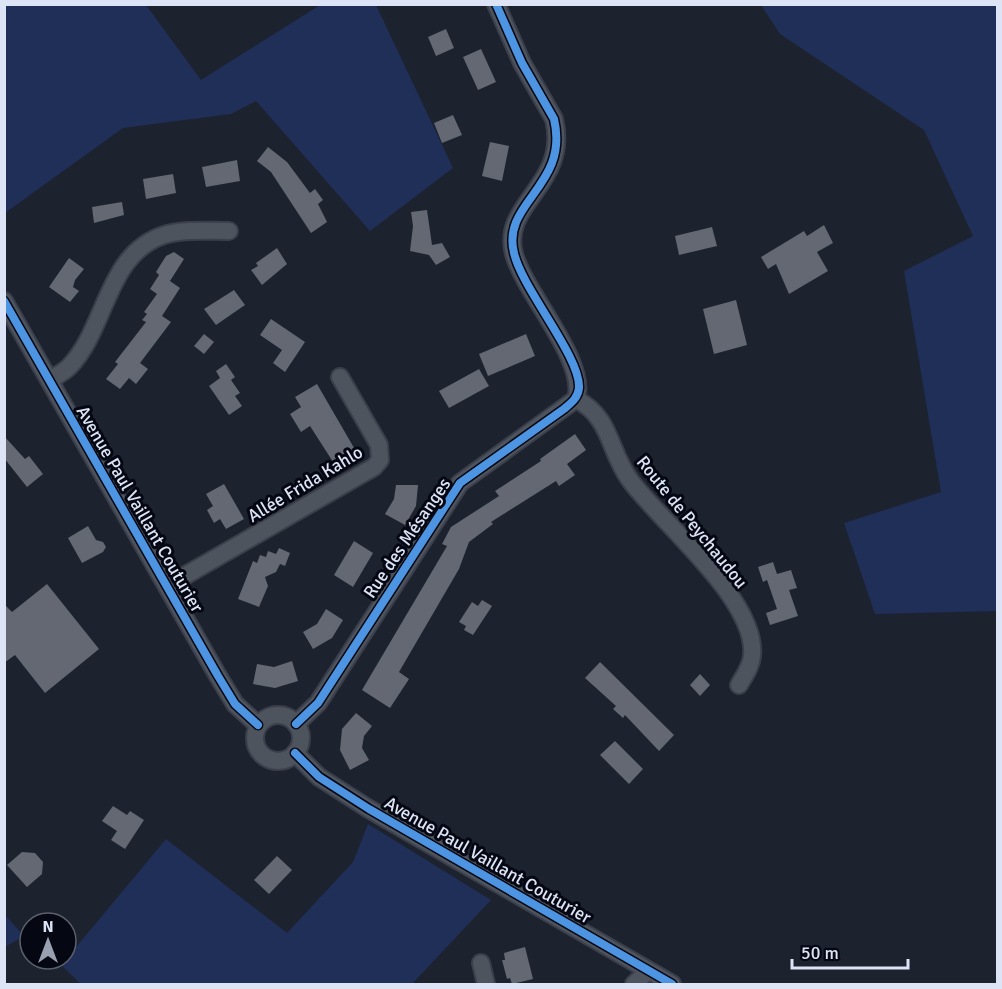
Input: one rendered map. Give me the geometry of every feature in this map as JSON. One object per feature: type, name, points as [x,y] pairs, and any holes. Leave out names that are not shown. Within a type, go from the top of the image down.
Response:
[{"type":"street","points":[[496,4],[522,63],[554,119],[557,130],[552,167],[517,219],[512,242],[521,270],[575,368],[579,389],[576,399]]},
{"type":"street","points":[[50,380],[68,368],[79,353],[126,261],[140,247],[165,235],[197,231],[229,231]]},
{"type":"street","name":"Avenue Paul Vaillant Couturier","points":[[4,302],[235,704],[258,725]]},
{"type":"street","name":"Allée Frida Kahlo","points":[[167,586],[374,467],[380,460],[379,445],[340,377]]},
{"type":"street","name":"Route de Peychaudou","points":[[576,399],[598,415],[628,478],[709,568],[737,610],[752,646],[748,670],[739,685]]},
{"type":"street","name":"Rue des Mésanges","points":[[296,724],[318,703],[460,483],[576,399]]},
{"type":"street","points":[[274,715],[286,717],[296,724],[300,742],[295,753],[281,761],[267,758],[256,747],[255,732],[258,725],[274,715]]},
{"type":"street","name":"Avenue Paul Vaillant Couturier","points":[[295,753],[319,777],[369,809],[672,984]]},
{"type":"street","points":[[481,963],[486,984]]},
{"type":"street","points":[[634,984],[648,971]]},
{"type":"shaded area","points":[[5,4],[146,5],[201,80],[320,5],[376,5],[453,168],[370,231],[256,101],[231,114],[123,128],[5,213]]},
{"type":"shaded area","points":[[761,5],[997,5],[997,611],[875,614],[844,523],[941,492],[904,271],[973,236],[924,130],[780,34]]},
{"type":"shaded area","points":[[368,824],[491,900],[412,984],[81,984],[67,971],[78,971],[78,945],[166,839],[287,933],[353,862]]},
{"type":"shaded area","points":[[5,915],[18,929],[18,939],[5,947]]},
{"type":"building","points":[[446,29],[454,48],[436,56],[428,37]]},
{"type":"building","points":[[481,49],[496,82],[478,90],[463,57]]},
{"type":"building","points":[[453,115],[462,135],[442,143],[434,123]]},
{"type":"building","points":[[490,142],[509,146],[502,181],[482,176]]},
{"type":"building","points":[[268,147],[287,162],[310,193],[315,189],[323,200],[318,204],[327,222],[311,233],[271,172],[257,161]]},
{"type":"building","points":[[237,160],[240,181],[206,187],[202,167]]},
{"type":"building","points":[[173,174],[176,193],[146,199],[143,179]]},
{"type":"building","points":[[122,202],[124,215],[94,223],[92,207]]},
{"type":"building","points":[[427,210],[432,245],[442,243],[450,257],[436,265],[429,255],[410,251],[413,226],[411,212]]},
{"type":"building","points":[[824,225],[833,243],[817,252],[828,271],[789,294],[776,264],[768,269],[761,257],[804,231],[807,236]]},
{"type":"building","points":[[712,227],[717,246],[679,255],[675,236]]},
{"type":"building","points":[[277,248],[287,264],[262,285],[251,270],[258,266],[256,263]]},
{"type":"building","points":[[174,252],[184,259],[170,281],[180,288],[162,316],[171,322],[140,363],[148,369],[136,384],[129,378],[120,389],[106,379],[118,364],[115,362],[146,322],[142,320],[147,314],[144,312],[157,294],[150,289],[159,275],[156,272],[166,256]]},
{"type":"building","points":[[69,258],[84,269],[75,280],[73,287],[79,291],[70,302],[49,287]]},
{"type":"building","points":[[234,290],[245,305],[216,325],[204,309]]},
{"type":"building","points":[[736,300],[747,345],[714,354],[703,309]]},
{"type":"building","points":[[271,319],[305,342],[285,372],[273,363],[282,350],[260,335]]},
{"type":"building","points":[[204,334],[214,342],[204,354],[194,346]]},
{"type":"building","points":[[526,334],[535,356],[488,376],[479,354]]},
{"type":"building","points":[[226,364],[235,377],[231,380],[240,393],[235,396],[242,406],[229,415],[209,386],[220,378],[216,371]]},
{"type":"building","points":[[479,369],[489,386],[449,408],[439,391]]},
{"type":"building","points":[[317,384],[357,453],[335,465],[310,426],[301,432],[290,414],[301,407],[295,397]]},
{"type":"building","points":[[575,434],[586,450],[567,464],[575,475],[559,486],[556,481],[491,522],[493,524],[469,542],[459,569],[399,672],[409,679],[390,708],[362,690],[447,546],[442,544],[451,527],[499,496],[495,491],[541,461],[540,459]]},
{"type":"building","points":[[4,436],[25,459],[29,456],[43,474],[27,487],[4,458]]},
{"type":"building","points":[[224,484],[244,519],[226,529],[220,519],[214,523],[207,510],[213,506],[206,494]]},
{"type":"building","points":[[396,485],[418,485],[416,506],[405,525],[385,514],[394,499]]},
{"type":"building","points":[[88,526],[96,540],[103,542],[106,547],[103,552],[82,563],[68,538]]},
{"type":"building","points":[[354,541],[373,553],[353,587],[334,575]]},
{"type":"building","points":[[279,548],[290,553],[285,566],[280,564],[276,572],[265,577],[268,586],[259,607],[238,599],[253,561],[257,563],[260,555],[266,557],[268,551],[276,554]]},
{"type":"building","points":[[773,562],[777,574],[791,570],[797,588],[789,590],[798,616],[770,625],[766,613],[777,609],[767,580],[763,582],[758,567]]},
{"type":"building","points":[[47,584],[99,649],[45,693],[15,655],[4,663],[4,604],[12,612]]},
{"type":"building","points":[[482,600],[492,606],[473,635],[464,630],[466,626],[459,622],[472,602],[478,606]]},
{"type":"building","points":[[326,609],[343,620],[332,638],[313,649],[303,632],[317,624]]},
{"type":"building","points":[[292,661],[298,681],[275,688],[253,684],[257,664],[274,667]]},
{"type":"building","points":[[600,662],[674,735],[659,751],[625,715],[623,718],[613,709],[616,706],[585,678]]},
{"type":"building","points":[[700,674],[710,685],[700,696],[690,685]]},
{"type":"building","points":[[356,713],[372,726],[364,736],[362,748],[369,760],[350,770],[340,750],[342,729]]},
{"type":"building","points":[[615,741],[643,769],[629,784],[600,755]]},
{"type":"building","points":[[113,806],[127,815],[130,811],[144,820],[125,849],[111,840],[117,831],[102,821]]},
{"type":"building","points":[[22,852],[35,853],[43,862],[42,874],[27,887],[7,865]]},
{"type":"building","points":[[277,856],[292,870],[269,894],[254,880]]},
{"type":"building","points":[[525,947],[533,979],[512,984],[510,978],[507,979],[502,960],[505,960],[504,953]]},
{"type":"cycle path","points":[[296,724],[318,703],[460,483],[564,409],[574,400],[578,392],[577,375],[571,359],[528,285],[514,253],[513,235],[517,220],[545,177],[553,161],[556,142],[554,119],[522,63],[496,4]]},
{"type":"cycle path","points":[[4,301],[218,676],[235,704],[258,725]]},
{"type":"cycle path","points":[[295,753],[319,777],[369,809],[672,984]]}]
